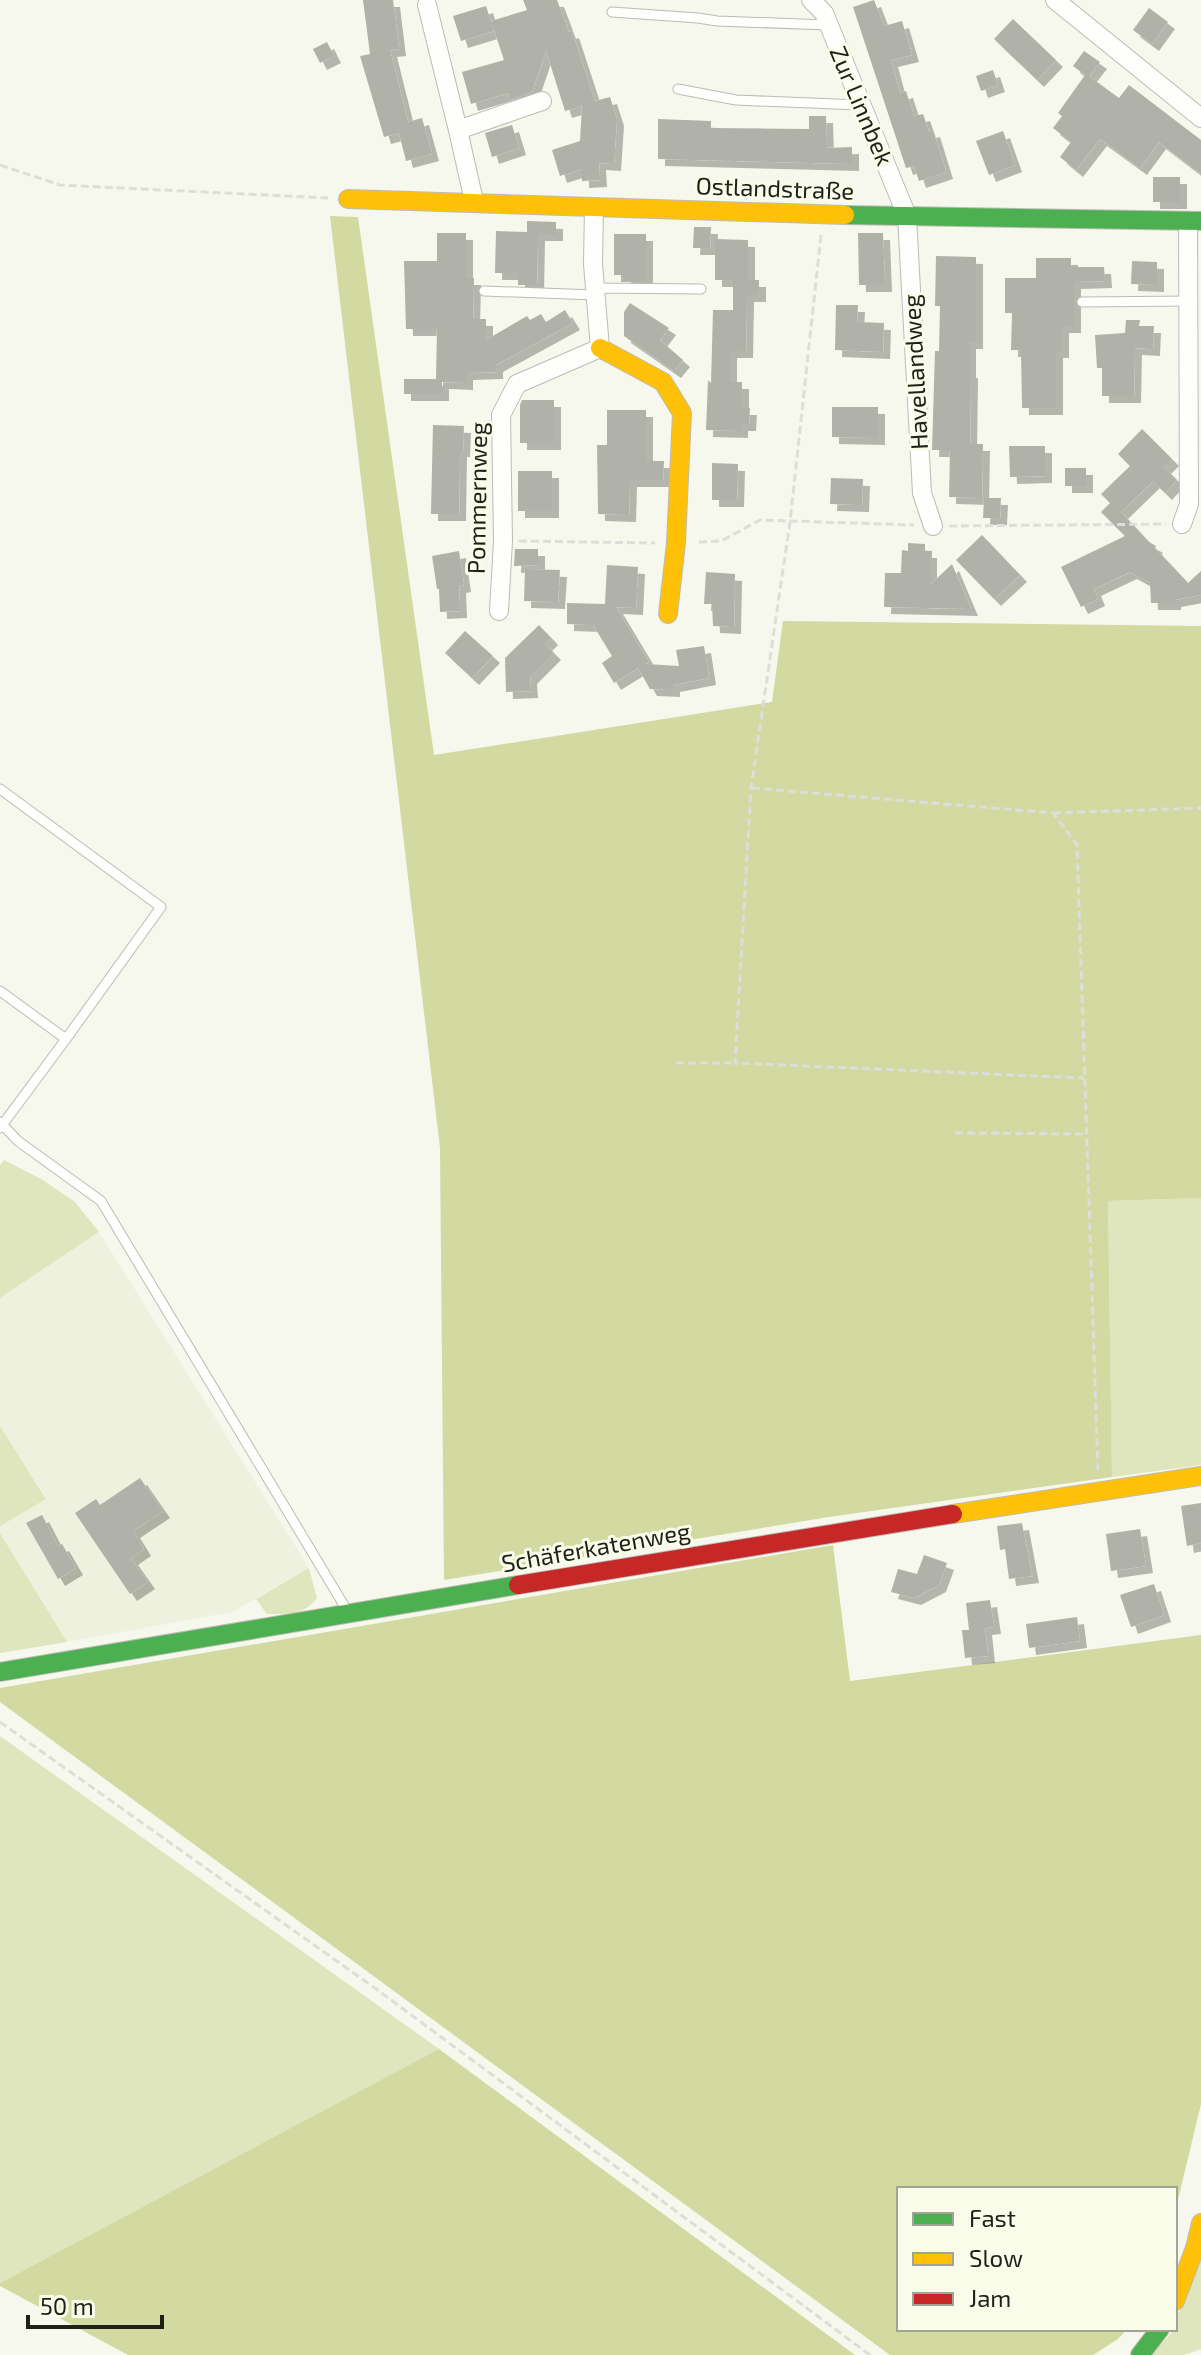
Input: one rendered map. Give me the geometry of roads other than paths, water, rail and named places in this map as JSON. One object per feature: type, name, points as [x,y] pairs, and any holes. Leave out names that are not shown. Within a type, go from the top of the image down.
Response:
[{"type":"main road","name":"Ostlandstraße","points":[[348,199],[823,215],[1195,221]]},
{"type":"main road","points":[[600,348],[663,382],[682,413],[676,543],[668,614]]},
{"type":"main road","name":"Schäferkatenweg","points":[[0,1672],[1201,1476]]},
{"type":"main road","points":[[1177,2296],[1201,2223]]},
{"type":"main road","points":[[1140,2355],[1158,2331]]},
{"type":"street","name":"Zur Linnbek","points":[[811,0],[824,13],[907,216]]},
{"type":"street","points":[[1055,0],[1201,118]]},
{"type":"street","points":[[432,2],[474,201]]},
{"type":"street","points":[[458,130],[542,101]]},
{"type":"street","points":[[594,207],[600,348]]},
{"type":"street","name":"Havellandweg","points":[[907,216],[922,493],[933,526]]},
{"type":"street","points":[[1182,524],[1189,504],[1189,301],[1195,221]]},
{"type":"street","name":"Pommernweg","points":[[499,611],[503,541],[501,415],[517,384],[600,348]]},
{"type":"lane","points":[[612,12],[717,21],[828,25]]},
{"type":"lane","points":[[678,89],[736,100],[860,105]]},
{"type":"lane","points":[[484,291],[701,289]]},
{"type":"lane","points":[[1082,302],[1189,301]]},
{"type":"lane","points":[[0,789],[161,907],[1,1124],[18,1141],[101,1201],[349,1614]]},
{"type":"lane","points":[[0,991],[66,1039]]}]
